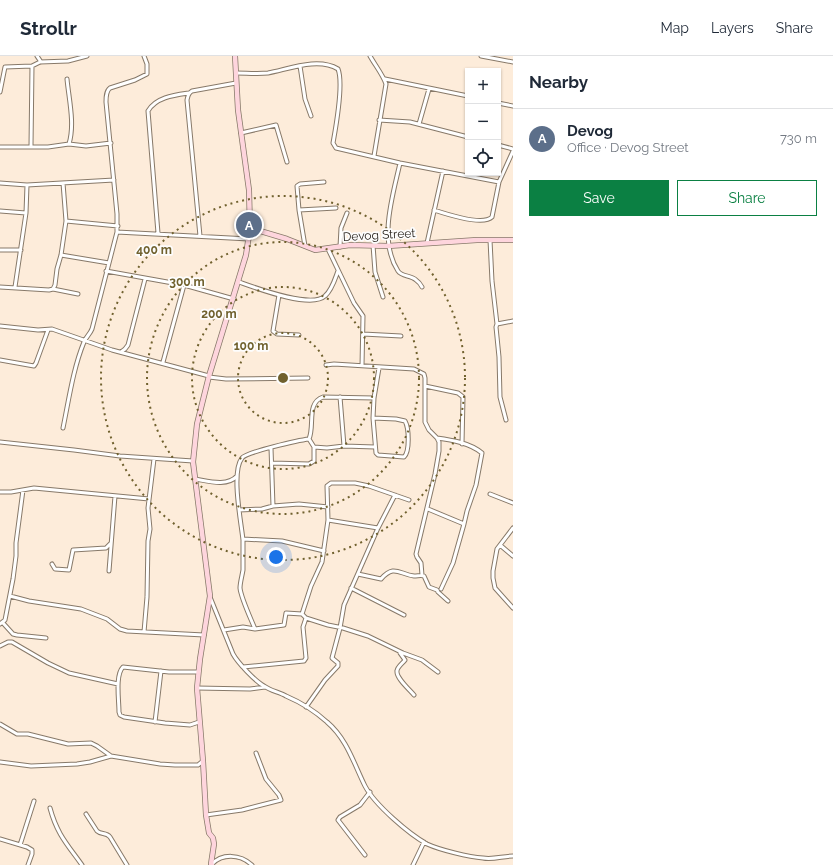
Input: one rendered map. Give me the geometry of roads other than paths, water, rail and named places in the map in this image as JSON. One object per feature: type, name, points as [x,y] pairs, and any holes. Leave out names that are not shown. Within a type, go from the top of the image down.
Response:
[{"type":"street","points":[[37,56],[41,62]]},
{"type":"street","points":[[0,92],[5,67],[32,66],[41,62],[68,61],[87,56]]},
{"type":"street","points":[[63,428],[74,374],[84,340],[92,329],[118,226],[106,102],[108,90],[147,74],[147,64],[144,56]]},
{"type":"street","points":[[235,56],[241,133],[249,190],[249,239],[239,282],[209,377],[197,424],[193,462],[210,596],[233,654],[243,667],[265,687],[287,696],[327,721],[344,741],[366,788],[390,815],[424,842],[459,854],[484,858],[513,856]]},
{"type":"street","points":[[370,56],[385,80],[385,90],[374,156]]},
{"type":"street","points":[[481,56],[513,62]]},
{"type":"street","points":[[236,73],[266,73],[300,66],[325,64],[338,69],[340,72],[340,91],[334,145],[336,148],[400,163],[499,182]]},
{"type":"street","points":[[31,146],[32,66]]},
{"type":"street","points":[[300,66],[305,99],[311,116]]},
{"type":"street","points":[[67,80],[72,129],[70,144]]},
{"type":"street","points":[[385,80],[465,95]]},
{"type":"street","points":[[158,234],[148,111],[150,107],[168,96],[189,93],[236,82]]},
{"type":"street","points":[[419,124],[430,88]]},
{"type":"street","points":[[189,93],[187,100],[200,236]]},
{"type":"street","points":[[501,104],[513,106]]},
{"type":"street","points":[[379,120],[419,124],[465,136]]},
{"type":"street","points":[[241,133],[276,125],[287,162]]},
{"type":"street","points":[[0,147],[48,147],[70,144],[86,146],[111,144]]},
{"type":"street","points":[[434,210],[469,219],[485,221],[490,219],[492,217],[499,182],[513,150],[501,146]]},
{"type":"street","points":[[400,163],[389,222],[388,246],[392,260],[398,271],[403,275],[415,279],[422,287]]},
{"type":"street","points":[[428,243],[443,171]]},
{"type":"street","points":[[0,183],[27,185],[114,180]]},
{"type":"street","points":[[305,246],[299,210],[298,184],[324,182]]},
{"type":"street","points":[[53,289],[61,256],[66,221],[63,183]]},
{"type":"street","points":[[16,287],[26,213],[27,185]]},
{"type":"street","points":[[299,210],[336,208]]},
{"type":"street","points":[[0,211],[26,213]]},
{"type":"street","points":[[340,247],[341,228],[347,212]]},
{"type":"street","points":[[66,221],[118,226]]},
{"type":"street","name":"Devog Street","points":[[250,228],[316,250],[372,245],[388,246],[513,240]]},
{"type":"street","points":[[117,232],[249,239]]},
{"type":"street","points":[[490,240],[492,281],[497,324],[500,397],[506,420]]},
{"type":"street","points":[[372,245],[382,297]]},
{"type":"street","points":[[328,249],[354,302],[363,316],[362,366]]},
{"type":"street","points":[[0,250],[21,250]]},
{"type":"street","points":[[61,256],[109,263]]},
{"type":"street","points":[[106,271],[184,285],[234,299]]},
{"type":"street","points":[[239,282],[279,295],[304,300],[315,300],[320,299],[330,291],[338,271]]},
{"type":"street","points":[[120,352],[128,345],[145,279]]},
{"type":"street","points":[[163,362],[184,285]]},
{"type":"street","points":[[0,287],[53,289],[78,294]]},
{"type":"street","points":[[279,295],[273,331],[277,334],[299,335]]},
{"type":"street","points":[[497,324],[513,321]]},
{"type":"street","points":[[0,326],[48,330],[52,329],[120,352],[163,362],[209,377],[226,379],[308,378]]},
{"type":"street","points":[[0,360],[34,366],[48,330]]},
{"type":"street","points":[[363,334],[401,336]]},
{"type":"street","points":[[326,365],[334,364],[418,370],[424,374],[425,422],[429,430],[439,442],[439,451],[428,509],[416,554],[421,563],[422,575],[424,576],[429,587],[437,590],[448,601]]},
{"type":"street","points":[[373,418],[402,420],[406,423],[408,433],[407,451],[404,457],[378,455],[376,453],[373,418],[374,398],[379,368]]},
{"type":"street","points":[[425,386],[458,393],[463,397],[462,444]]},
{"type":"street","points":[[309,439],[312,433],[313,406],[316,400],[323,397],[374,398]]},
{"type":"street","points":[[340,397],[344,446]]},
{"type":"street","points":[[437,438],[456,441],[478,449],[482,453],[476,485],[467,511],[453,563],[441,589]]},
{"type":"street","points":[[272,463],[309,464],[314,462],[314,447],[309,439]]},
{"type":"street","points":[[255,629],[240,589],[243,571],[243,539],[237,476],[242,457],[255,452],[309,439]]},
{"type":"street","points":[[0,442],[193,462]]},
{"type":"street","points":[[314,447],[375,447]]},
{"type":"street","points":[[271,448],[273,506]]},
{"type":"street","points":[[144,632],[150,529],[149,499],[154,459]]},
{"type":"street","points":[[195,478],[225,482],[234,479],[237,476]]},
{"type":"street","points":[[302,614],[311,586],[322,562],[328,520],[328,486],[331,483],[355,483],[369,486],[409,500]]},
{"type":"street","points":[[0,492],[11,492],[34,488],[149,499]]},
{"type":"street","points":[[23,490],[10,596],[5,620],[2,623],[13,634],[46,638]]},
{"type":"street","points":[[490,494],[513,503]]},
{"type":"street","points":[[306,707],[325,680],[338,666],[338,663],[332,658],[344,605],[378,528],[395,495]]},
{"type":"street","points":[[110,571],[115,496]]},
{"type":"street","points":[[240,510],[262,509],[273,506],[299,504],[328,507]]},
{"type":"street","points":[[428,509],[464,524]]},
{"type":"street","points":[[328,520],[378,528]]},
{"type":"street","points":[[513,528],[496,553],[492,578],[495,588],[513,608]]},
{"type":"street","points":[[243,539],[282,541],[324,551]]},
{"type":"street","points":[[52,564],[55,569],[69,570],[73,550],[106,548],[111,543]]},
{"type":"street","points":[[500,545],[513,556]]},
{"type":"street","points":[[358,574],[380,579],[384,575],[397,570],[414,576],[422,575]]},
{"type":"street","points":[[351,588],[404,615]]},
{"type":"street","points":[[10,596],[29,601],[81,609],[107,619],[120,629],[127,631],[204,635]]},
{"type":"street","points":[[210,596],[198,672],[197,688],[206,815],[209,833],[213,838],[214,844],[212,865]]},
{"type":"street","points":[[224,630],[244,627],[255,629],[284,625],[286,613],[302,614],[306,618],[368,636],[422,660],[438,672]]},
{"type":"street","points":[[243,667],[304,661],[305,650],[303,627],[306,618]]},
{"type":"street","points":[[0,646],[8,642],[12,642],[48,663],[71,673],[118,684]]},
{"type":"street","points":[[399,651],[405,660],[398,668],[397,673],[414,695]]},
{"type":"street","points":[[198,672],[160,671],[123,667],[121,669],[118,684],[119,712],[120,715],[124,717],[155,722],[190,725],[199,722]]},
{"type":"street","points":[[155,722],[160,671]]},
{"type":"street","points":[[197,688],[250,689],[265,687]]},
{"type":"street","points":[[0,724],[16,734],[28,734],[68,744],[90,743],[111,756],[175,765],[198,765],[203,761]]},
{"type":"street","points":[[206,815],[242,810],[281,800],[279,795],[266,779],[256,753]]},
{"type":"street","points":[[0,762],[31,766],[77,764],[93,762],[111,756]]},
{"type":"street","points":[[365,855],[338,820],[340,817],[360,805],[370,792]]},
{"type":"street","points":[[20,845],[34,801]]},
{"type":"street","points":[[50,808],[58,832],[82,865]]},
{"type":"street","points":[[86,814],[99,833],[108,835],[127,865]]},
{"type":"street","points":[[0,839],[32,850],[28,865]]},
{"type":"street","points":[[413,865],[424,842]]},
{"type":"street","points":[[212,865],[228,856],[242,858],[252,865]]},
{"type":"place","name":"Devog","points":[[249,225]]}]
